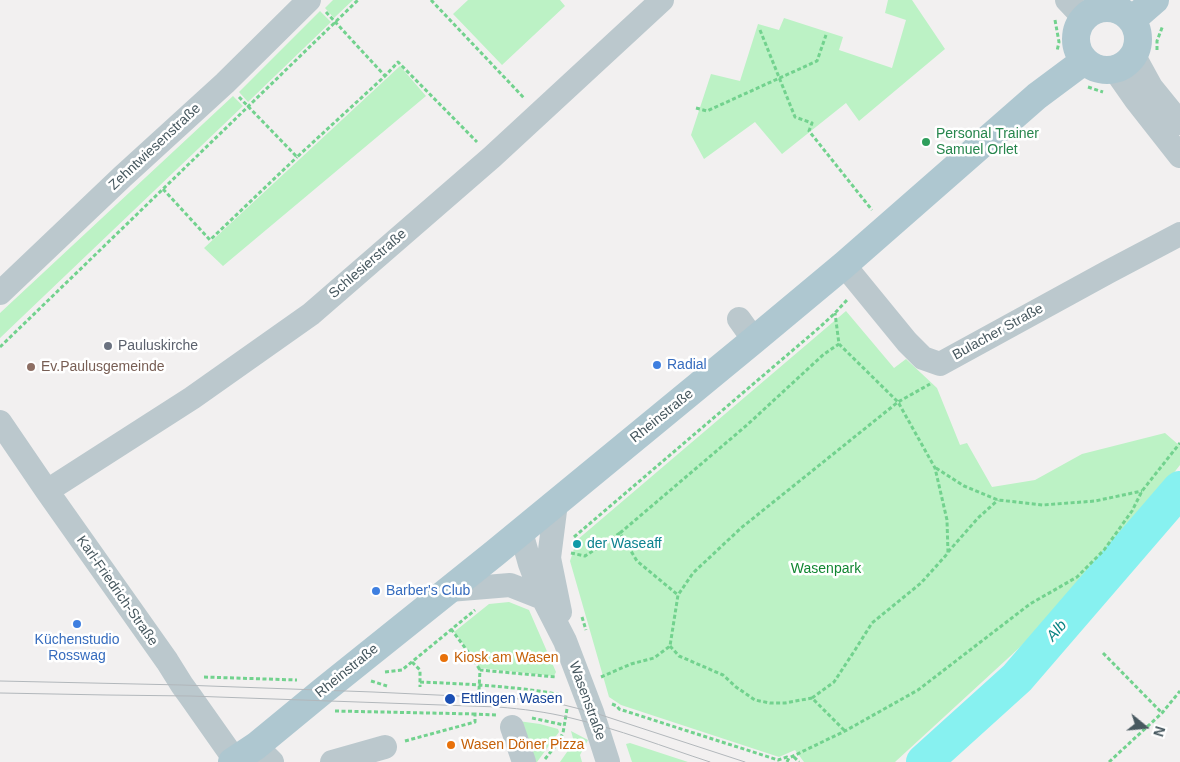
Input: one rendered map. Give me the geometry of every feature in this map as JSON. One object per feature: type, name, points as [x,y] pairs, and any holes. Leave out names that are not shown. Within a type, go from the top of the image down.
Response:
[{"type":"main road","points":[[1132,20],[1155,0]]},
{"type":"main road","points":[[1103,8],[1112,8],[1123,12],[1132,20],[1137,29],[1137,49],[1119,73],[1098,70],[1089,66],[1084,74],[1076,41],[1077,31],[1068,11],[1092,12],[1103,8]]},
{"type":"main road","name":"Rheinstraße","points":[[249,758],[300,710],[556,503],[747,330],[844,266],[1037,96],[1084,74]]},
{"type":"street","name":"Schlesierstraße","points":[[47,492],[192,398],[311,314],[492,157],[662,0]]},
{"type":"street","name":"Zehntwiesenstraße","points":[[0,293],[225,82],[317,6]]},
{"type":"street","points":[[1119,73],[1151,88],[1180,122]]},
{"type":"street","points":[[1119,73],[1136,100],[1180,156]]},
{"type":"street","name":"Bulacher Straße","points":[[844,266],[907,342],[923,358],[940,364],[1180,234]]},
{"type":"street","name":"Karl-Friedrich-Straße","points":[[0,422],[176,676],[249,758]]},
{"type":"street","name":"Wasenstraße","points":[[556,503],[549,558],[559,603],[570,686],[592,712],[608,762]]},
{"type":"street","name":"Wasenstraße","points":[[522,532],[530,564],[543,598],[565,641]]},
{"type":"street","points":[[450,590],[510,585],[543,598]]},
{"type":"street","points":[[513,720],[524,762]]},
{"type":"street","points":[[332,762],[385,747]]},
{"type":"path","points":[[0,347],[358,0]]},
{"type":"path","points":[[431,0],[538,113]]},
{"type":"path","points":[[317,6],[335,22],[385,76]]},
{"type":"path","points":[[1056,52],[1068,11]]},
{"type":"path","points":[[760,30],[795,117],[812,123],[809,131],[886,228]]},
{"type":"path","points":[[696,108],[707,111],[817,61],[826,35]]},
{"type":"path","points":[[163,189],[210,240],[398,62],[492,157]]},
{"type":"path","points":[[1084,74],[1119,73]]},
{"type":"path","points":[[225,82],[296,157]]},
{"type":"path","points":[[569,541],[835,313],[848,298],[844,266]]},
{"type":"path","points":[[835,313],[839,344],[898,402],[935,468],[947,520],[948,553]]},
{"type":"path","points":[[564,553],[586,556],[620,533],[747,425],[824,354],[839,344]]},
{"type":"path","points":[[420,682],[527,689],[570,686],[631,664],[654,658],[670,646],[678,595],[693,573],[741,528],[898,402],[940,378],[940,364]]},
{"type":"path","points":[[607,703],[628,712],[778,760],[787,757],[788,760],[918,690],[1030,604],[1077,577],[1104,550],[1132,511],[1142,491],[1180,443]]},
{"type":"path","points":[[935,468],[964,486],[998,500],[1043,505],[1095,501],[1142,491]]},
{"type":"path","points":[[670,646],[679,656],[723,675],[755,700],[785,703],[812,698],[834,682],[872,623],[887,614],[921,583],[978,518],[998,500]]},
{"type":"path","points":[[620,533],[637,561],[678,595]]},
{"type":"path","points":[[377,673],[402,670],[482,605]]},
{"type":"path","points":[[451,629],[472,656],[480,670],[479,690]]},
{"type":"path","points":[[1103,653],[1162,713]]},
{"type":"path","points":[[412,662],[420,670],[420,687]]},
{"type":"path","points":[[480,670],[570,686]]},
{"type":"path","points":[[176,676],[335,681]]},
{"type":"path","points":[[1109,762],[1162,713],[1180,690]]},
{"type":"path","points":[[812,698],[845,731]]},
{"type":"path","points":[[300,710],[476,714],[564,725]]},
{"type":"path","points":[[385,747],[476,722],[476,714]]},
{"type":"path","points":[[543,762],[557,744]]},
{"type":"path","points":[[794,757],[799,762]]},
{"type":"green space","points":[[333,0],[353,0],[334,18],[325,8]]},
{"type":"green space","points":[[468,0],[560,0],[565,6],[502,65],[453,14]]},
{"type":"green space","points":[[888,0],[912,0],[945,49],[859,121],[846,103],[782,154],[755,122],[704,159],[691,135],[711,74],[740,81],[758,24],[779,30],[784,18],[843,37],[839,50],[892,68],[906,20],[885,13]]},
{"type":"green space","points":[[320,11],[331,22],[248,102],[239,92]]},
{"type":"green space","points":[[400,66],[426,96],[223,266],[204,248]]},
{"type":"green space","points":[[233,96],[243,106],[0,338],[0,313]]},
{"type":"green space","name":"Wasenpark","points":[[846,311],[894,368],[906,359],[937,388],[960,445],[967,443],[992,487],[1035,480],[1082,454],[1165,433],[1180,446],[1180,465],[1080,592],[895,762],[804,762],[795,750],[779,757],[621,705],[609,697],[570,561],[577,540]]},
{"type":"green space","points":[[509,602],[529,610],[556,672],[554,676],[480,668],[454,632],[489,604]]},
{"type":"green space","points":[[518,721],[558,729],[559,732],[537,762],[529,762]]},
{"type":"green space","points":[[571,731],[588,740],[580,755],[582,762],[560,762],[574,742]]},
{"type":"green space","points":[[630,743],[688,762],[632,762],[626,744]]},
{"type":"waterway","name":"Alb","points":[[924,762],[1017,678],[1180,489]]},
{"type":"tram line","points":[[0,681],[182,685],[522,699],[564,705],[592,712],[745,762]]},
{"type":"tram line","points":[[0,693],[190,696],[498,707],[535,711],[589,722],[710,762]]},
{"type":"place","name":"Personal Trainer Samuel Orlet","points":[[926,142]]},
{"type":"place","name":"Pauluskirche","points":[[108,346]]},
{"type":"place","name":"Radial","points":[[657,365]]},
{"type":"place","name":"Ev.Paulusgemeinde","points":[[31,367]]},
{"type":"place","name":"der Waseaff","points":[[577,544]]},
{"type":"place","name":"Barber's Club","points":[[376,591]]},
{"type":"place","name":"Küchenstudio Rosswag","points":[[77,624]]},
{"type":"place","name":"Kiosk am Wasen","points":[[444,658]]},
{"type":"place","name":"Ettlingen Wasen","points":[[450,699]]},
{"type":"place","name":"Wasen Döner Pizza","points":[[451,745]]}]
